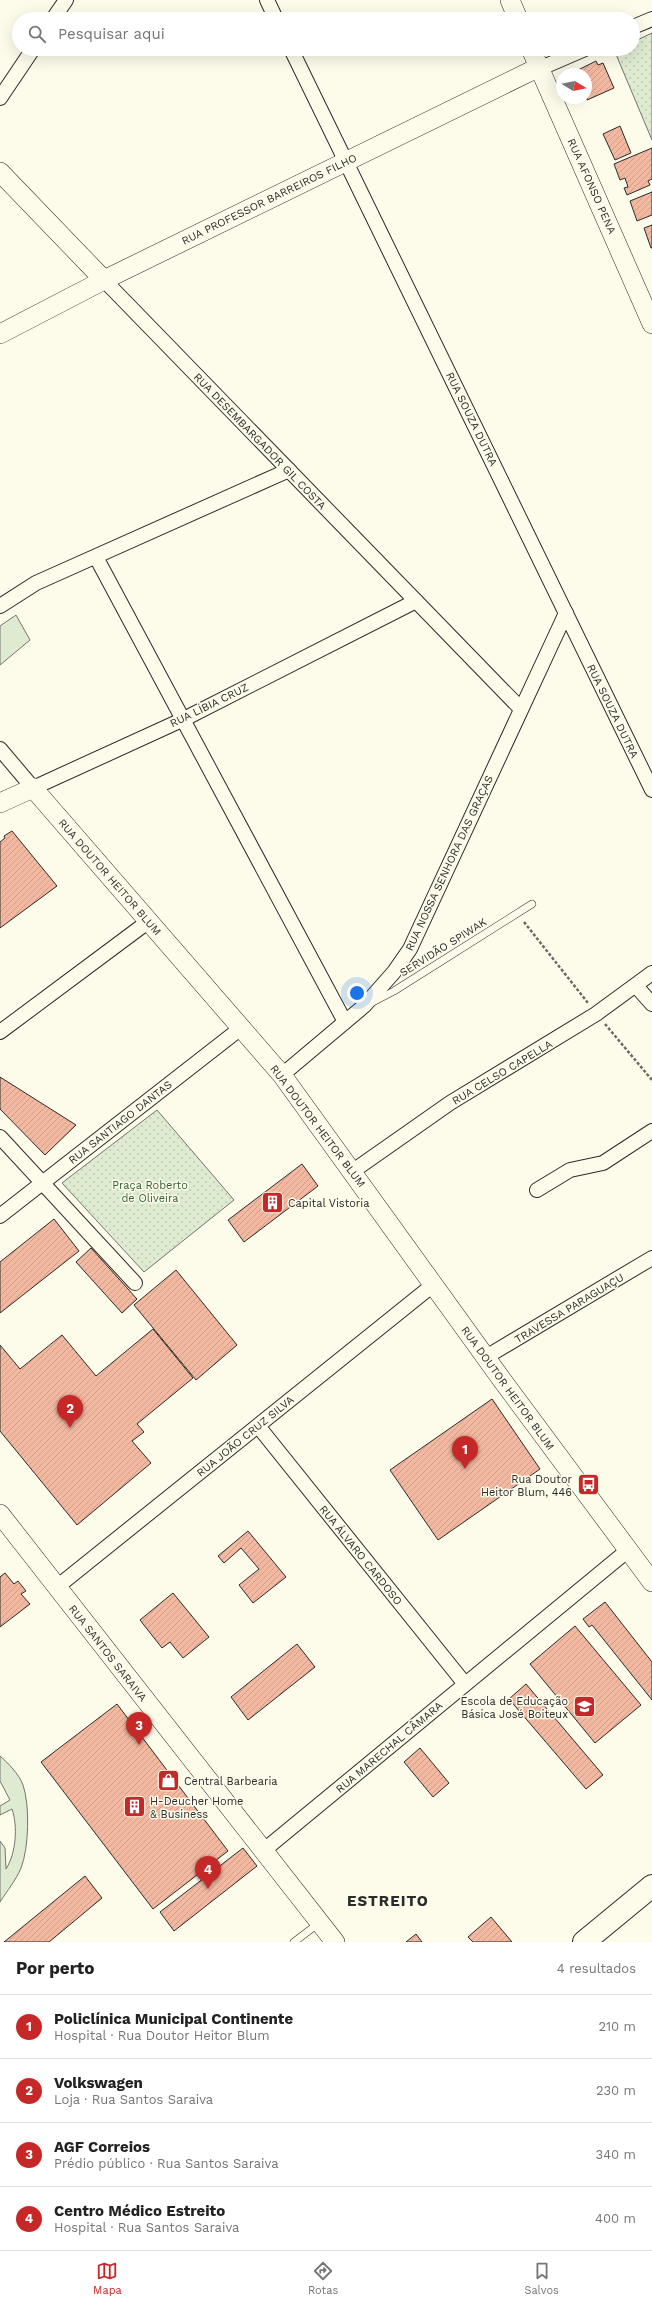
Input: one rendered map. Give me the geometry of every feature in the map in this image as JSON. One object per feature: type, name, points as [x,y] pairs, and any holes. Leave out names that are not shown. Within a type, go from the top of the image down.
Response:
[{"type":"main road","points":[[584,1942],[652,1886]]},
{"type":"street","points":[[58,12],[66,0]]},
{"type":"street","points":[[267,0],[273,12]]},
{"type":"street","points":[[510,0],[515,12]]},
{"type":"street","points":[[640,24],[652,19]]},
{"type":"street","points":[[0,98],[28,56]]},
{"type":"street","name":"RUA SOUZA DUTRA","points":[[294,56],[347,161],[566,614],[650,782]]},
{"type":"street","name":"RUA AFONSO PENA","points":[[535,56],[652,324]]},
{"type":"street","points":[[541,68],[569,56]]},
{"type":"street","name":"RUA PROFESSOR BARREIROS FILHO","points":[[0,334],[104,280],[529,72],[541,68]]},
{"type":"street","name":"RUA DESEMBARGADOR GIL COSTA","points":[[0,172],[521,709]]},
{"type":"street","points":[[0,606],[36,583],[289,470]]},
{"type":"street","points":[[96,557],[345,1022]]},
{"type":"street","name":"RUA LÍBIA CRUZ","points":[[0,804],[184,719],[416,601]]},
{"type":"street","name":"RUA NOSSA SENHORA DAS GRAÇAS","points":[[282,1076],[364,1006],[394,972],[410,949],[566,614]]},
{"type":"street","name":"RUA DOUTOR HEITOR BLUM","points":[[0,749],[282,1076],[353,1171],[433,1285],[627,1551],[652,1582]]},
{"type":"street","points":[[0,1032],[149,921]]},
{"type":"street","name":"RUA CELSO CAPELLA","points":[[353,1171],[450,1103],[596,1014],[652,973]]},
{"type":"street","points":[[636,986],[652,1004]]},
{"type":"street","name":"RUA SANTIAGO DANTAS","points":[[0,1216],[241,1028]]},
{"type":"street","points":[[538,1190],[570,1170],[603,1163],[652,1131]]},
{"type":"street","points":[[0,1137],[135,1283]]},
{"type":"street","name":"TRAVESSA PARAGUAÇU","points":[[486,1357],[650,1264]]},
{"type":"street","name":"RUA JOÃO CRUZ SILVA","points":[[57,1587],[433,1285]]},
{"type":"street","name":"RUA ÁLVARO CARDOSO","points":[[258,1426],[465,1684]]},
{"type":"street","name":"RUA SANTOS SARAIVA","points":[[0,1514],[335,1942]]},
{"type":"street","name":"RUA MARECHAL CÂMARA","points":[[263,1851],[627,1551]]},
{"type":"lane","name":"SERVIDÃO SPIWAK","points":[[364,1006],[401,987],[532,904]]},
{"type":"lane","points":[[294,1942],[319,1922]]},
{"type":"path","points":[[518,913],[584,998]]},
{"type":"path","points":[[596,1014],[652,1080]]},
{"type":"green space","points":[[652,33],[652,140],[617,56],[640,56],[640,39]]},
{"type":"green space","points":[[16,615],[30,640],[0,665],[0,626]]},
{"type":"green space","name":"Praça Roberto de Oliveira","points":[[157,1110],[234,1200],[144,1272],[62,1183]]},
{"type":"green space","points":[[0,1756],[10,1765],[23,1785],[27,1804],[28,1826],[24,1860],[14,1881],[0,1902],[0,1841],[5,1848],[6,1869],[14,1848],[15,1824],[12,1809],[0,1815],[0,1806],[10,1800],[0,1781]]},
{"type":"building","points":[[596,61],[598,65],[603,63],[614,88],[592,98],[592,68],[582,68]]},
{"type":"building","points":[[620,126],[631,153],[615,160],[603,134]]},
{"type":"building","points":[[652,148],[652,179],[648,181],[650,185],[627,195],[624,188],[628,187],[625,178],[620,180],[614,164]]},
{"type":"building","points":[[652,192],[652,215],[637,221],[630,201]]},
{"type":"building","points":[[652,225],[652,248],[651,248],[644,228]]},
{"type":"building","points":[[12,831],[57,886],[0,928],[0,842],[5,838],[4,836]]},
{"type":"building","points":[[0,1077],[76,1125],[45,1155],[0,1109]]},
{"type":"building","name":"Capital Vistoria","points":[[302,1164],[318,1186],[244,1242],[228,1220]]},
{"type":"building","points":[[54,1219],[79,1251],[0,1313],[0,1262]]},
{"type":"building","points":[[91,1248],[137,1299],[122,1313],[76,1262]]},
{"type":"building","points":[[176,1270],[237,1345],[196,1380],[134,1305]]},
{"type":"building","points":[[153,1329],[193,1378],[137,1424],[144,1432],[132,1441],[151,1463],[77,1525],[0,1431],[0,1345],[20,1369],[62,1335],[96,1376]]},
{"type":"building","points":[[492,1399],[540,1469],[438,1540],[390,1470]]},
{"type":"building","points":[[248,1531],[286,1577],[253,1603],[239,1585],[259,1569],[241,1548],[224,1563],[218,1556]]},
{"type":"building","points":[[5,1573],[14,1584],[18,1581],[26,1591],[21,1594],[30,1604],[0,1627],[0,1577]]},
{"type":"building","points":[[173,1593],[209,1637],[183,1658],[170,1642],[162,1648],[140,1620]]},
{"type":"building","points":[[605,1602],[652,1662],[652,1700],[592,1625],[589,1627],[583,1619]]},
{"type":"building","points":[[575,1626],[641,1705],[595,1743],[530,1664]]},
{"type":"building","points":[[297,1644],[315,1667],[248,1720],[231,1697]]},
{"type":"building","points":[[526,1684],[603,1775],[586,1789],[509,1699]]},
{"type":"building","name":"H-Deucher Home & Business","points":[[117,1704],[228,1851],[153,1909],[41,1762]]},
{"type":"building","points":[[420,1748],[449,1783],[433,1797],[404,1762]]},
{"type":"building","points":[[243,1848],[257,1866],[174,1931],[160,1912]]},
{"type":"building","points":[[85,1876],[102,1898],[49,1942],[4,1942]]},
{"type":"building","points":[[491,1917],[512,1942],[473,1942],[468,1937]]},
{"type":"building","points":[[416,1934],[422,1942],[406,1942]]},
{"type":"place","name":"Capital Vistoria","points":[[273,1203]]},
{"type":"place","name":"Volkswagen","points":[[70,1428]]},
{"type":"place","name":"Policlínica Municipal Continente","points":[[465,1469]]},
{"type":"place","name":"Rua Doutor Heitor Blum, 446","points":[[588,1485]]},
{"type":"place","name":"Escola de Educação Básica José Boiteux","points":[[584,1707]]},
{"type":"place","name":"AGF Correios","points":[[139,1745]]},
{"type":"place","name":"Central Barbearia","points":[[169,1781]]},
{"type":"place","name":"H-Deucher Home & Business","points":[[135,1807]]},
{"type":"place","name":"Centro Médico Estreito","points":[[208,1889]]},
{"type":"district","name":"ESTREITO","points":[[388,1901]]}]
